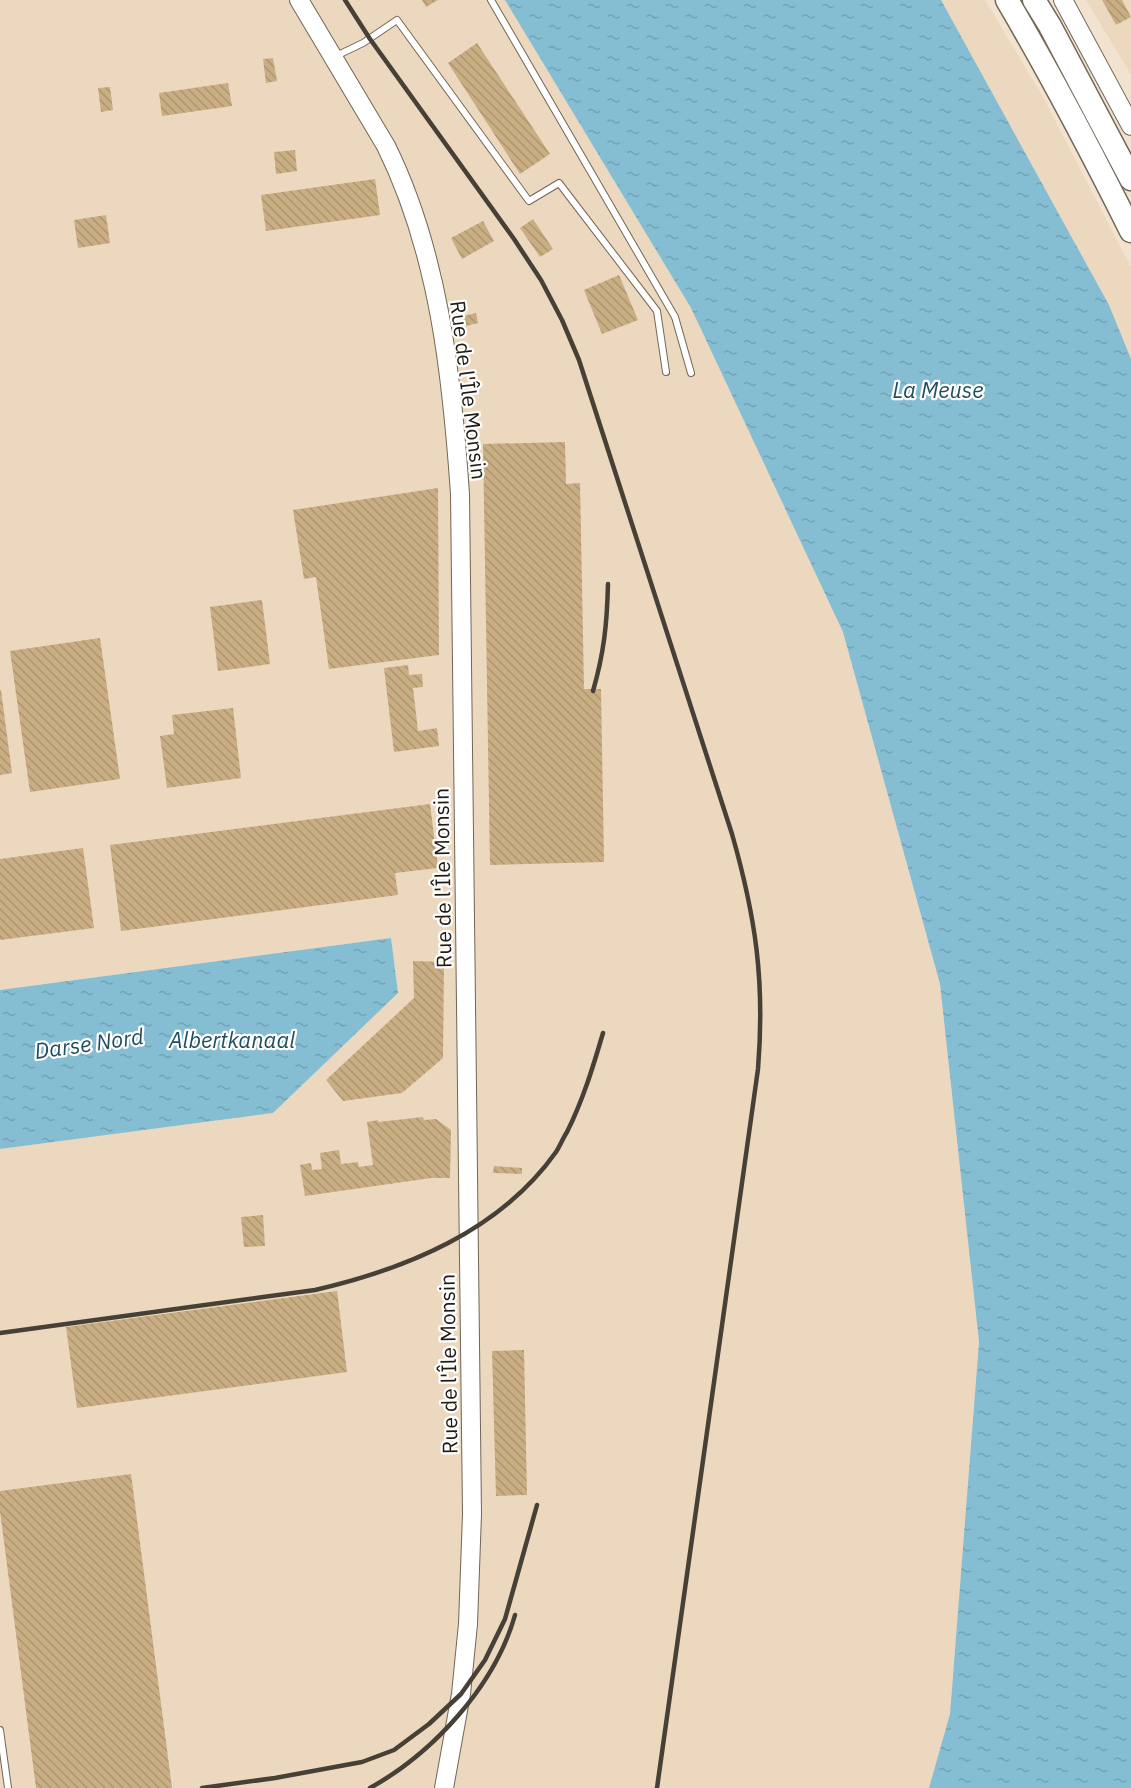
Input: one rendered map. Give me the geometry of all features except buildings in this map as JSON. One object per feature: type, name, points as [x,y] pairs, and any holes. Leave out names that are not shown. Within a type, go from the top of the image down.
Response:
[{"type":"highway","points":[[1007,0],[1131,231]]},
{"type":"highway","points":[[1034,0],[1131,179]]},
{"type":"street","name":"Rue de l'Île Monsin","points":[[298,0],[386,146],[413,211],[435,294],[451,397],[458,465],[466,905],[472,1514],[469,1614],[457,1718],[444,1788]]},
{"type":"street","points":[[1063,0],[1131,126]]},
{"type":"lane","points":[[491,0],[675,317],[692,373]]},
{"type":"lane","points":[[332,57],[363,43],[397,20],[529,201],[559,183],[573,201],[657,311],[666,372]]},
{"type":"lane","points":[[0,1730],[8,1788]]},
{"type":"shaded area","points":[[0,0],[505,0],[691,308],[843,632],[940,984],[979,1342],[950,1714],[929,1788],[0,1788],[0,1149],[273,1113],[398,993],[391,938],[0,990]]},
{"type":"shaded area","points":[[941,0],[985,0],[1044,99],[1131,267],[1131,359],[1109,305]]},
{"type":"shaded area","points":[[1086,0],[1131,0],[1131,75],[1129,71]]},
{"type":"water","name":"La Meuse","points":[[505,0],[941,0],[1109,305],[1131,359],[1131,1788],[929,1788],[950,1714],[979,1342],[940,984],[843,632],[691,308]]},
{"type":"water","name":"Albertkanaal","points":[[391,938],[398,993],[273,1113],[0,1149],[0,990]]},
{"type":"railway","points":[[345,0],[370,39],[514,239],[541,280],[562,320],[579,360],[732,834],[753,922],[760,1007],[758,1069],[657,1788]]},
{"type":"railway","points":[[593,691],[604,638],[608,584]]},
{"type":"railway","points":[[0,1333],[315,1290],[383,1271],[449,1243],[508,1204],[533,1180],[556,1152],[578,1108],[603,1033]]},
{"type":"railway","points":[[202,1788],[275,1778],[362,1762],[394,1750],[429,1724],[461,1694],[485,1660],[505,1619],[537,1505]]},
{"type":"railway","points":[[370,1788],[416,1756],[459,1715],[493,1667],[506,1641],[515,1615]]},
{"type":"water label","name":"Darse Nord","points":[[89,1043]]}]
